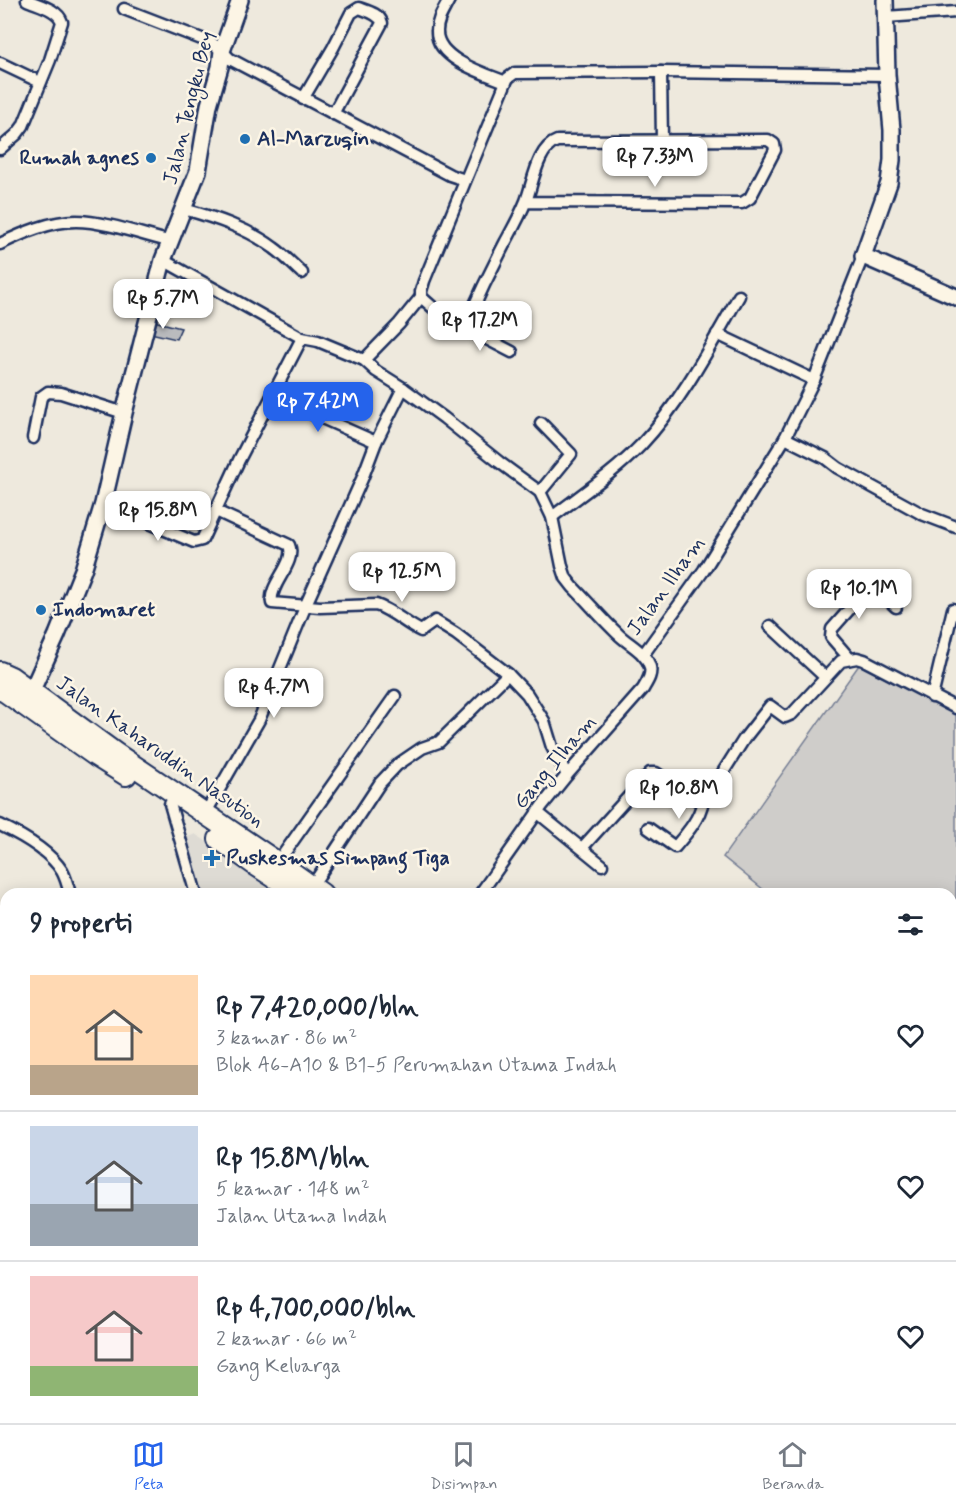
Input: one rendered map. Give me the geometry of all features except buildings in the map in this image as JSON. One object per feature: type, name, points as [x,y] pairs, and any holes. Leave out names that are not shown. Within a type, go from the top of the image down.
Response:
[{"type":"highway","name":"Jalan Kaharuddin Nasution","points":[[0,672],[11,677],[28,698]]},
{"type":"highway","name":"Jalan Kaharuddin Nasution","points":[[0,687],[28,698],[79,725],[254,864],[297,888]]},
{"type":"highway","name":"Jalan Kaharuddin Nasution","points":[[173,799],[205,814],[278,862],[301,888]]},
{"type":"main road","name":"Jalan Tengku Bey","points":[[28,698],[57,635],[82,570],[102,504],[164,260],[198,171],[209,105],[220,67],[222,51],[240,0]]},
{"type":"main road","points":[[885,0],[892,160],[889,183],[863,256],[956,297]]},
{"type":"street","points":[[0,149],[23,126],[50,60],[62,22],[58,14],[27,0]]},
{"type":"street","points":[[449,0],[439,19],[437,32],[445,50],[471,69],[506,82]]},
{"type":"street","points":[[303,99],[351,13],[359,8],[379,16],[382,23],[333,114]]},
{"type":"street","points":[[124,9],[212,43],[230,59],[303,99],[450,176],[465,180]]},
{"type":"street","points":[[886,17],[956,12]]},
{"type":"street","points":[[0,63],[40,82]]},
{"type":"street","points":[[512,352],[462,326],[454,326],[421,297],[420,291],[506,82],[515,72],[887,75]]},
{"type":"street","points":[[661,72],[662,141]]},
{"type":"street","points":[[0,134],[11,139]]},
{"type":"street","points":[[462,326],[466,324],[526,202],[540,161],[552,142],[768,140],[774,144],[775,150],[750,198],[742,203],[526,202]]},
{"type":"street","points":[[184,209],[248,231],[276,248],[302,273]]},
{"type":"street","points":[[0,244],[31,230],[77,221],[172,242]]},
{"type":"street","name":"Jalan Ilham","points":[[164,260],[302,338],[318,341],[364,360],[540,492],[552,517],[566,578],[619,636],[644,655],[704,570],[785,438],[814,380],[863,256]]},
{"type":"street","points":[[552,517],[621,463],[641,444],[686,386],[739,296]]},
{"type":"street","points":[[364,360],[399,324],[421,297]]},
{"type":"street","points":[[717,334],[814,380]]},
{"type":"street","points":[[102,504],[194,542],[202,540],[239,460],[302,338]]},
{"type":"street","points":[[205,814],[259,720],[376,442],[403,388]]},
{"type":"street","points":[[33,438],[41,397],[48,393],[61,393],[124,412]]},
{"type":"street","points":[[272,396],[376,442]]},
{"type":"street","points":[[540,492],[571,454],[541,423]]},
{"type":"street","points":[[785,438],[825,458],[838,468],[922,514],[956,527]]},
{"type":"street","points":[[216,511],[287,543],[291,548],[271,602],[305,607],[375,605],[421,631],[435,621],[456,634],[508,674],[527,694],[544,721],[552,747],[567,775]]},
{"type":"street","points":[[850,659],[831,637],[832,629],[870,586],[874,586],[896,607]]},
{"type":"street","points":[[932,697],[953,609]]},
{"type":"street","points":[[771,626],[825,678]]},
{"type":"street","name":"Gang Ilham","points":[[484,888],[537,812],[643,689],[651,672],[644,655]]},
{"type":"street","points":[[648,828],[675,847],[694,824],[703,801],[706,800],[744,739],[770,706],[786,717],[792,714],[841,661],[857,658],[864,660],[956,708]]},
{"type":"street","points":[[307,888],[380,783],[405,759],[422,748],[439,742],[508,674]]},
{"type":"street","points":[[278,862],[395,696]]},
{"type":"street","points":[[582,848],[650,773],[656,773],[699,801],[703,801]]},
{"type":"street","points":[[173,799],[195,888]]},
{"type":"street","points":[[537,812],[602,865]]},
{"type":"street","points":[[0,825],[42,850],[64,873],[68,888]]},
{"type":"shaded area","points":[[859,665],[956,714],[956,888],[762,888],[723,857]]},
{"type":"shaded area","name":"Puskesmas Simpang Tiga","points":[[195,834],[279,888],[199,888],[188,837]]},
{"type":"place","name":"Al-Marzuqin","points":[[245,139]]},
{"type":"place","name":"Rumah agnes","points":[[151,158]]},
{"type":"place","name":"Indomaret","points":[[41,610]]},
{"type":"place","name":"Puskesmas Simpang Tiga","points":[[212,858]]}]
